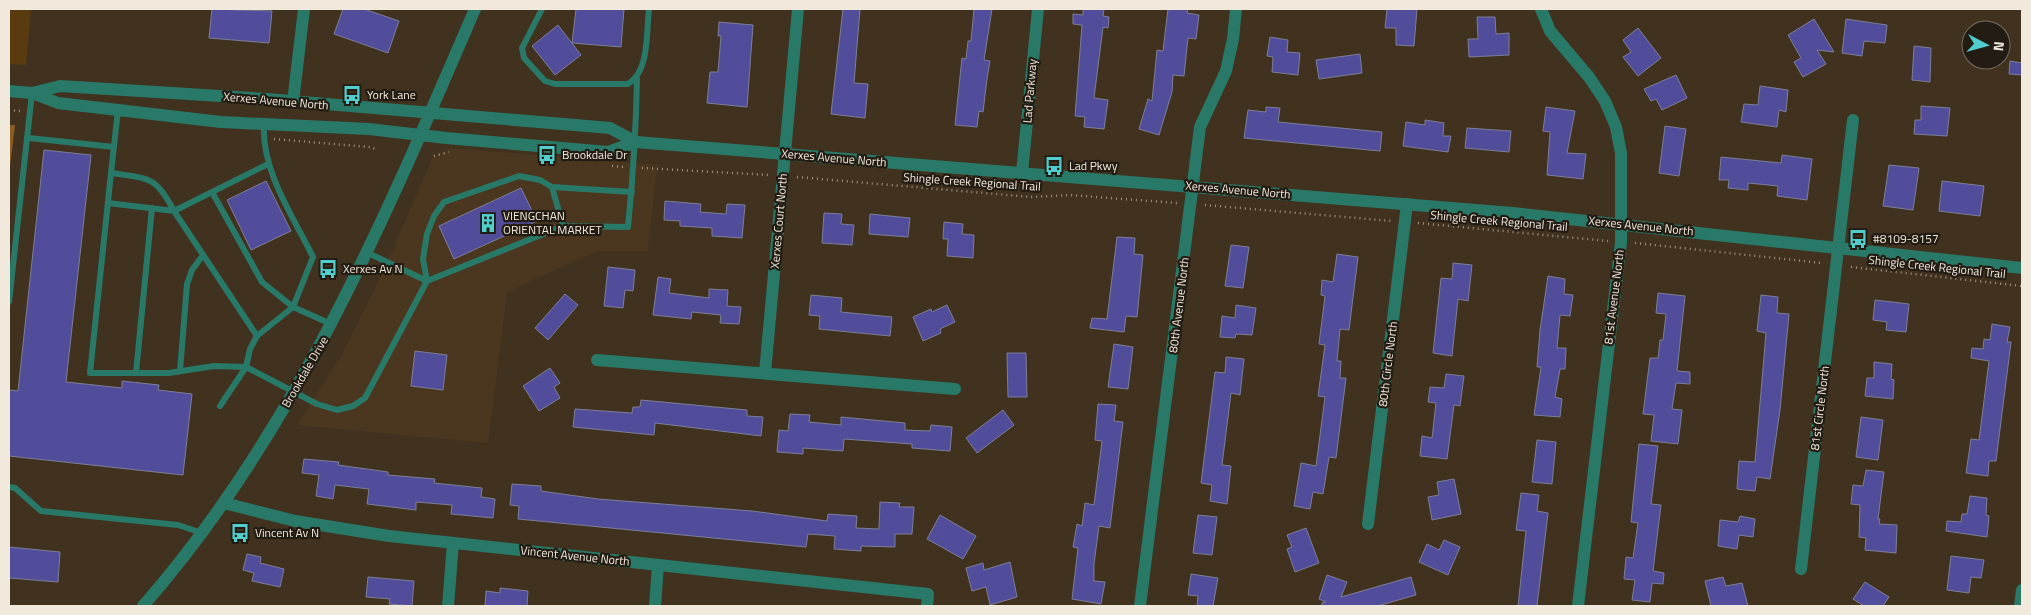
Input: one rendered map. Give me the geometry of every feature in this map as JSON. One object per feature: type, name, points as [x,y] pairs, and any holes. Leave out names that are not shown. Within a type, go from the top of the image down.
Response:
[{"type":"street","points":[[293,102],[304,9]]},
{"type":"street","name":"Brookdale Drive","points":[[143,606],[203,534],[224,504],[294,392],[332,325],[475,9]]},
{"type":"street","name":"Xerxes Court North","points":[[765,373],[798,9]]},
{"type":"street","name":"Lad Parkway","points":[[1022,173],[1038,9]]},
{"type":"street","name":"80th Avenue North","points":[[1140,606],[1200,128],[1226,71],[1233,40],[1236,9]]},
{"type":"street","name":"81st Avenue North","points":[[1541,9],[1550,31],[1589,77],[1605,101],[1616,127],[1620,153],[1622,224],[1578,606]]},
{"type":"street","name":"Xerxes Avenue North","points":[[32,93],[60,86],[293,102],[610,128],[636,142],[1407,204],[1622,224],[2022,268]]},
{"type":"street","name":"Xerxes Avenue North","points":[[9,91],[32,93],[58,103],[221,122],[369,129],[608,152],[636,142]]},
{"type":"street","points":[[1838,248],[1854,120]]},
{"type":"street","name":"80th Circle North","points":[[1368,524],[1407,204]]},
{"type":"street","name":"81st Circle North","points":[[1801,569],[1838,248]]},
{"type":"street","points":[[597,360],[955,389]]},
{"type":"street","name":"Vincent Avenue North","points":[[224,504],[341,530],[658,565],[927,600]]},
{"type":"street","points":[[448,606],[453,543]]},
{"type":"street","points":[[655,606],[658,565]]},
{"type":"street","points":[[2020,606],[2022,590]]},
{"type":"lane","points":[[542,9],[522,48],[524,58],[545,81],[555,84],[628,84],[637,79]]},
{"type":"lane","points":[[366,252],[427,280],[563,226],[628,227],[636,142],[637,79],[642,68],[649,9]]},
{"type":"lane","points":[[9,302],[32,93]]},
{"type":"lane","points":[[118,110],[90,373],[180,371],[214,366],[246,367],[317,404],[336,410],[353,406],[365,398],[427,280],[423,259],[427,234],[434,216],[444,202],[519,176],[540,180],[552,187],[632,192]]},
{"type":"lane","points":[[220,406],[246,367],[250,349],[257,336],[293,307],[313,257],[268,164],[263,138],[264,123]]},
{"type":"lane","points":[[28,138],[114,147]]},
{"type":"lane","points":[[108,203],[174,211],[268,164]]},
{"type":"lane","points":[[111,173],[146,178],[162,188],[174,211],[257,336]]},
{"type":"lane","points":[[552,187],[563,226]]},
{"type":"lane","points":[[212,192],[262,282],[293,307],[332,325]]},
{"type":"lane","points":[[136,373],[152,208]]},
{"type":"lane","points":[[180,371],[187,284],[192,270],[203,255]]},
{"type":"lane","points":[[9,487],[15,488],[41,511],[178,524],[203,534]]},
{"type":"path","name":"Shingle Creek Regional Trail","points":[[795,176],[1031,196],[1070,195],[1178,203]]},
{"type":"path","points":[[1205,205],[1392,221]]},
{"type":"path","name":"Shingle Creek Regional Trail","points":[[1418,223],[1608,241]]},
{"type":"path","points":[[1635,243],[1823,264]]},
{"type":"path","name":"Shingle Creek Regional Trail","points":[[1851,267],[2022,286]]},
{"type":"shaded area","points":[[9,9],[31,9],[26,65],[9,64]]},
{"type":"shaded area","points":[[9,125],[15,125],[9,175]]},
{"type":"shaded area","points":[[450,148],[657,165],[648,251],[596,251],[507,292],[488,443],[297,425],[342,354],[381,276],[433,157]]},
{"type":"building","points":[[212,9],[272,11],[269,43],[209,38]]},
{"type":"building","points":[[343,9],[364,9],[399,21],[388,53],[334,34]]},
{"type":"building","points":[[576,9],[624,9],[621,47],[572,43]]},
{"type":"building","points":[[843,9],[860,9],[854,83],[868,84],[865,118],[831,114]]},
{"type":"building","points":[[974,9],[992,9],[984,60],[990,61],[983,112],[979,111],[977,127],[955,125],[962,58],[966,59],[968,41],[971,41]]},
{"type":"building","points":[[1083,9],[1104,9],[1103,16],[1109,17],[1108,28],[1103,27],[1094,98],[1108,100],[1104,129],[1084,127],[1085,117],[1075,116],[1082,25],[1073,24],[1073,14],[1083,15]]},
{"type":"building","points":[[1168,9],[1188,9],[1187,13],[1199,15],[1196,39],[1188,38],[1184,76],[1173,75],[1172,92],[1159,135],[1139,129],[1148,99],[1152,101],[1157,50],[1163,51]]},
{"type":"building","points":[[1387,9],[1417,9],[1414,46],[1396,45],[1396,28],[1385,28]]},
{"type":"building","points":[[1477,17],[1495,17],[1496,34],[1509,33],[1509,55],[1469,57],[1468,39],[1478,39]]},
{"type":"building","points":[[1814,19],[1834,52],[1817,50],[1826,64],[1803,77],[1794,62],[1801,58],[1788,35]]},
{"type":"building","points":[[1846,19],[1887,25],[1885,43],[1864,41],[1862,56],[1842,53]]},
{"type":"building","points":[[719,22],[753,25],[747,107],[707,103],[710,72],[718,72],[721,36],[718,36]]},
{"type":"building","points":[[558,25],[581,55],[555,75],[532,46]]},
{"type":"building","points":[[1638,28],[1661,58],[1638,76],[1623,57],[1631,52],[1623,40]]},
{"type":"building","points":[[1270,37],[1288,40],[1287,52],[1300,53],[1298,75],[1272,72],[1273,57],[1267,56]]},
{"type":"building","points":[[1914,46],[1931,48],[1930,82],[1912,80]]},
{"type":"building","points":[[1360,54],[1362,73],[1319,79],[1316,60]]},
{"type":"building","points":[[2011,61],[2022,63],[2022,75],[2009,74]]},
{"type":"building","points":[[1676,75],[1687,98],[1662,110],[1656,99],[1651,101],[1644,89]]},
{"type":"building","points":[[1760,86],[1788,90],[1786,112],[1779,110],[1777,127],[1741,122],[1744,104],[1758,105]]},
{"type":"building","points":[[1921,106],[1950,108],[1947,136],[1914,134],[1915,120],[1921,120]]},
{"type":"building","points":[[1266,107],[1280,108],[1278,122],[1382,132],[1380,151],[1244,138],[1248,110],[1266,112]]},
{"type":"building","points":[[1546,107],[1575,111],[1567,153],[1586,154],[1583,179],[1547,175],[1550,132],[1543,131]]},
{"type":"building","points":[[1425,120],[1444,123],[1443,136],[1451,136],[1448,152],[1403,146],[1406,122],[1425,125]]},
{"type":"building","points":[[1665,126],[1686,129],[1679,176],[1659,173]]},
{"type":"building","points":[[1467,128],[1511,131],[1509,152],[1465,148]]},
{"type":"building","points":[[44,150],[91,155],[66,382],[122,388],[122,381],[159,385],[158,390],[192,394],[183,475],[9,456],[9,390],[18,391]]},
{"type":"building","points":[[1782,155],[1812,159],[1807,200],[1777,196],[1778,186],[1748,183],[1748,190],[1728,188],[1729,180],[1719,180],[1721,157],[1781,163]]},
{"type":"building","points":[[1889,165],[1919,168],[1913,210],[1883,206]]},
{"type":"building","points":[[266,181],[291,231],[251,250],[227,200]]},
{"type":"building","points":[[1942,181],[1984,186],[1980,216],[1939,211]]},
{"type":"building","name":"VIENGCHAN ORIENTAL MARKET","points":[[521,188],[537,221],[454,259],[439,226]]},
{"type":"building","points":[[665,201],[701,204],[700,212],[726,214],[727,204],[745,205],[742,238],[712,236],[712,228],[680,226],[680,221],[664,220]]},
{"type":"building","points":[[824,213],[842,214],[841,224],[854,225],[852,245],[822,243]]},
{"type":"building","points":[[870,214],[910,218],[908,237],[869,234]]},
{"type":"building","points":[[944,222],[963,224],[962,234],[974,235],[973,258],[947,256],[948,239],[943,239]]},
{"type":"building","points":[[1117,237],[1135,238],[1134,254],[1143,255],[1137,317],[1126,316],[1124,332],[1090,328],[1092,318],[1107,319]]},
{"type":"building","points":[[1231,245],[1249,247],[1243,288],[1225,286]]},
{"type":"building","points":[[1337,254],[1358,257],[1349,330],[1340,329],[1337,361],[1341,361],[1340,378],[1346,378],[1336,458],[1329,457],[1323,494],[1313,492],[1310,509],[1294,506],[1301,463],[1316,466],[1325,397],[1318,396],[1325,345],[1319,344],[1325,296],[1321,295],[1322,280],[1333,282]]},
{"type":"building","points":[[1453,263],[1472,265],[1468,301],[1458,299],[1452,356],[1433,353],[1441,278],[1452,279]]},
{"type":"building","points":[[608,267],[635,270],[633,291],[625,290],[623,308],[604,306]]},
{"type":"building","points":[[1548,276],[1565,279],[1564,294],[1573,295],[1570,316],[1560,315],[1557,348],[1566,348],[1565,369],[1560,369],[1555,397],[1562,399],[1560,417],[1534,415],[1541,367],[1537,367],[1540,330]]},
{"type":"building","points":[[658,277],[671,279],[669,293],[709,298],[709,289],[728,290],[727,306],[741,307],[739,324],[720,323],[721,315],[692,312],[691,319],[653,315]]},
{"type":"building","points":[[1658,293],[1685,296],[1677,371],[1690,372],[1690,384],[1676,383],[1672,409],[1682,410],[1678,444],[1651,441],[1654,415],[1643,414],[1650,358],[1658,358],[1660,340],[1663,340],[1666,314],[1656,313]]},
{"type":"building","points":[[565,294],[578,305],[548,340],[535,328]]},
{"type":"building","points":[[811,295],[842,298],[841,312],[892,317],[890,336],[819,329],[820,316],[809,315]]},
{"type":"building","points":[[1761,295],[1778,297],[1777,313],[1789,314],[1780,410],[1770,479],[1757,477],[1755,491],[1737,489],[1739,461],[1755,462],[1766,333],[1757,331]]},
{"type":"building","points":[[1875,300],[1909,304],[1906,332],[1886,330],[1887,322],[1873,320]]},
{"type":"building","points":[[947,305],[955,322],[940,329],[941,333],[923,341],[913,317],[931,309],[932,312]]},
{"type":"building","points":[[1236,305],[1256,308],[1252,335],[1236,334],[1235,338],[1220,337],[1222,316],[1235,318]]},
{"type":"building","points":[[1992,324],[2010,327],[2007,342],[2011,342],[1996,461],[1989,461],[1988,476],[1966,473],[1971,439],[1979,440],[1989,361],[1971,358],[1972,348],[1983,349],[1984,339],[1990,340]]},
{"type":"building","points":[[1114,344],[1133,347],[1128,389],[1108,387]]},
{"type":"building","points":[[415,351],[447,355],[443,390],[411,386]]},
{"type":"building","points":[[1007,353],[1026,353],[1027,397],[1008,397]]},
{"type":"building","points":[[1226,357],[1244,359],[1240,395],[1231,393],[1222,465],[1231,466],[1227,504],[1210,501],[1212,485],[1201,483],[1215,372],[1225,373]]},
{"type":"building","points":[[1874,362],[1892,364],[1891,379],[1894,380],[1893,399],[1865,396],[1867,378],[1874,378]]},
{"type":"building","points":[[550,368],[560,383],[554,387],[560,398],[539,411],[523,386]]},
{"type":"building","points":[[1446,374],[1464,376],[1460,406],[1454,405],[1447,459],[1420,456],[1422,436],[1432,438],[1436,403],[1428,402],[1430,387],[1444,388]]},
{"type":"building","points":[[641,400],[747,410],[747,416],[763,417],[761,436],[655,423],[654,435],[573,427],[575,409],[632,413],[633,407],[640,407]]},
{"type":"building","points":[[1098,404],[1116,405],[1114,421],[1123,422],[1110,528],[1099,526],[1094,564],[1094,581],[1105,582],[1101,604],[1072,599],[1078,548],[1073,547],[1077,524],[1082,526],[1085,503],[1094,505],[1102,441],[1095,440]]},
{"type":"building","points":[[1003,410],[1014,425],[977,453],[966,438]]},
{"type":"building","points":[[790,414],[810,415],[809,422],[841,425],[841,417],[905,423],[905,430],[930,431],[931,425],[952,427],[950,451],[912,448],[912,444],[844,439],[843,451],[803,448],[803,454],[777,452],[779,430],[788,431]]},
{"type":"building","points":[[1861,417],[1883,420],[1878,460],[1856,457]]},
{"type":"building","points":[[1537,440],[1556,442],[1552,484],[1532,482]]},
{"type":"building","points":[[1639,444],[1658,446],[1651,504],[1661,505],[1653,571],[1664,573],[1663,584],[1652,583],[1650,602],[1632,600],[1635,580],[1624,579],[1626,557],[1633,558],[1638,523],[1631,522]]},
{"type":"building","points":[[304,459],[339,462],[338,465],[388,472],[388,475],[435,479],[434,483],[482,488],[481,497],[495,499],[493,518],[451,514],[452,505],[416,502],[416,510],[367,504],[369,489],[335,485],[333,499],[316,496],[319,475],[302,473]]},
{"type":"building","points":[[1866,470],[1884,472],[1878,519],[1880,519],[1879,524],[1897,525],[1896,553],[1865,550],[1866,538],[1859,537],[1860,505],[1851,504],[1853,485],[1863,486]]},
{"type":"building","points":[[1454,479],[1461,514],[1432,520],[1428,497],[1439,495],[1437,482]]},
{"type":"building","points":[[512,484],[541,486],[541,491],[598,499],[752,511],[827,521],[828,514],[857,516],[856,528],[879,529],[880,502],[900,503],[899,507],[914,507],[912,534],[895,534],[895,547],[861,546],[861,551],[834,549],[835,536],[808,534],[806,547],[518,519],[519,506],[510,505]]},
{"type":"building","points":[[1521,493],[1539,495],[1537,511],[1548,513],[1537,606],[1518,606],[1526,531],[1516,530]]},
{"type":"building","points":[[1970,496],[1987,498],[1986,515],[1989,516],[1987,537],[1946,531],[1947,521],[1961,522],[1962,514],[1967,514]]},
{"type":"building","points":[[940,515],[976,536],[963,559],[927,539]]},
{"type":"building","points":[[1198,515],[1217,517],[1212,555],[1193,553]]},
{"type":"building","points":[[1740,516],[1755,519],[1753,537],[1739,535],[1737,549],[1718,546],[1720,520],[1738,522]]},
{"type":"building","points":[[1306,528],[1319,563],[1295,572],[1287,549],[1292,547],[1287,535]]},
{"type":"building","points":[[1444,540],[1460,547],[1448,575],[1419,562],[1427,544],[1439,550]]},
{"type":"building","points":[[9,547],[60,552],[58,582],[9,578]]},
{"type":"building","points":[[247,554],[261,557],[260,563],[284,569],[280,587],[252,581],[254,573],[243,570]]},
{"type":"building","points":[[1951,556],[1984,560],[1981,578],[1971,577],[1969,593],[1947,590]]},
{"type":"building","points":[[1010,562],[1017,597],[990,605],[986,587],[972,591],[966,568],[983,563],[984,570]]},
{"type":"building","points":[[1191,574],[1218,578],[1213,606],[1197,606],[1198,596],[1188,595]]},
{"type":"building","points":[[1327,575],[1347,582],[1341,597],[1411,577],[1416,595],[1377,606],[1322,606],[1322,603],[1326,602],[1319,599]]},
{"type":"building","points":[[368,577],[414,581],[412,606],[389,604],[390,599],[366,597]]},
{"type":"building","points":[[1723,577],[1726,586],[1742,583],[1748,606],[1711,606],[1705,581]]},
{"type":"building","points":[[1865,582],[1889,597],[1883,606],[1864,606],[1853,599]]},
{"type":"building","points":[[500,588],[528,591],[527,606],[485,606],[486,591],[500,593]]},
{"type":"place","name":"York Lane","points":[[352,95]]},
{"type":"place","name":"Brookdale Dr","points":[[547,155]]},
{"type":"place","name":"Lad Pkwy","points":[[1054,166]]},
{"type":"place","name":"VIENGCHAN ORIENTAL MARKET","points":[[488,223]]},
{"type":"place","name":"#8109-8157","points":[[1858,239]]},
{"type":"place","name":"Xerxes Av N","points":[[328,269]]},
{"type":"place","name":"Vincent Av N","points":[[240,533]]}]
